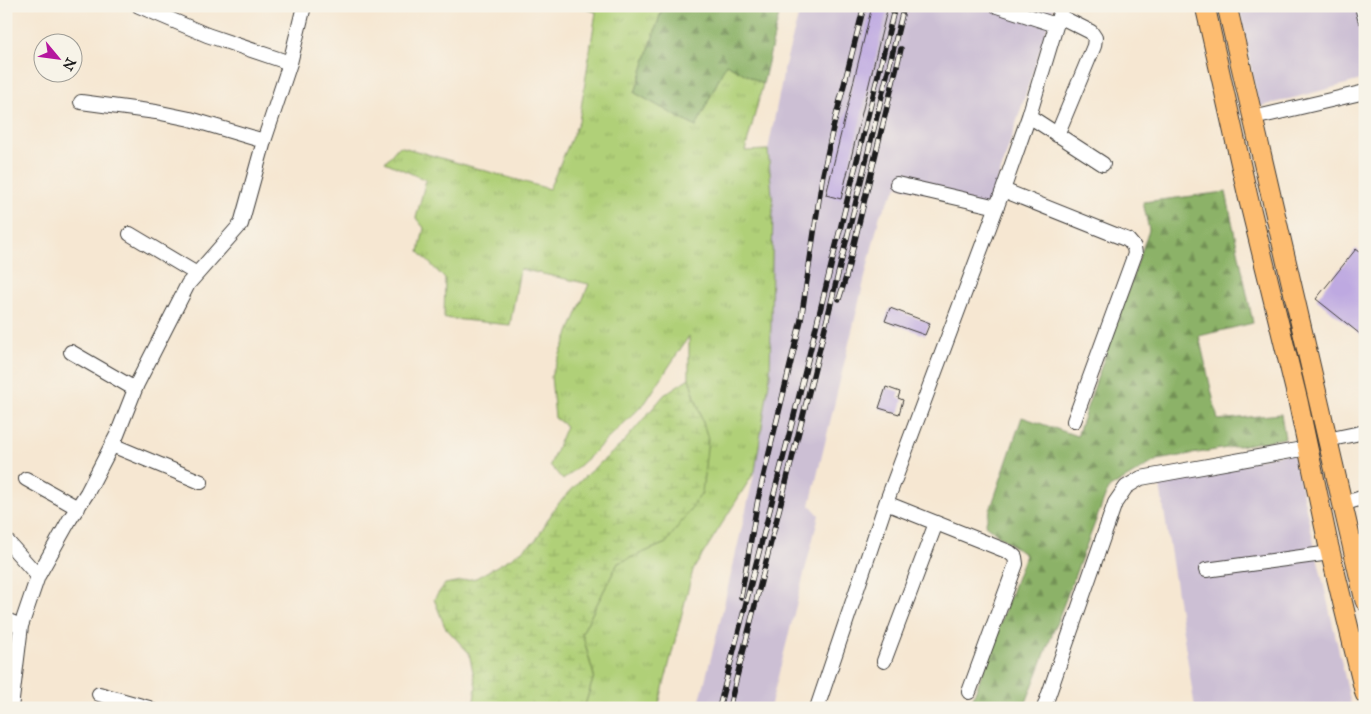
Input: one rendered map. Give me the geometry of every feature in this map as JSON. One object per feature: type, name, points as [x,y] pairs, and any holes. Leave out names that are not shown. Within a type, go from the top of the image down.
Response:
[{"type":"main road","points":[[1205,6],[1308,448],[1329,548],[1365,694]]},
{"type":"main road","points":[[1227,6],[1365,601]]},
{"type":"main road","points":[[1226,100],[1247,95]]},
{"type":"main road","points":[[1329,548],[1350,539]]},
{"type":"street","points":[[139,6],[207,35],[290,63]]},
{"type":"street","points":[[11,708],[11,669],[21,626],[38,576],[87,493],[112,445],[135,389],[188,284],[241,224],[264,141],[290,63],[304,6]]},
{"type":"street","points":[[996,6],[1059,16],[1091,32],[1095,38],[1094,46],[1057,135]]},
{"type":"street","points":[[1362,6],[1365,18]]},
{"type":"street","points":[[817,708],[886,503],[1004,190],[1029,116],[1059,16]]},
{"type":"street","points":[[1253,118],[1364,90]]},
{"type":"street","points":[[81,102],[156,112],[190,119],[264,141]]},
{"type":"street","points":[[1029,116],[1103,164]]},
{"type":"street","points":[[897,184],[997,207]]},
{"type":"street","points":[[1004,190],[1128,240],[1134,247],[1135,254],[1074,421]]},
{"type":"street","points":[[130,234],[197,274]]},
{"type":"street","points":[[71,352],[135,389]]},
{"type":"street","points":[[1327,440],[1365,432]]},
{"type":"street","points":[[112,445],[201,482]]},
{"type":"street","points":[[1044,708],[1115,503],[1126,487],[1141,478],[1308,448]]},
{"type":"street","points":[[26,479],[78,508]]},
{"type":"street","points":[[1342,504],[1365,498]]},
{"type":"street","points":[[886,503],[1009,552],[1015,557],[1016,564],[969,692]]},
{"type":"street","points":[[884,661],[936,523]]},
{"type":"street","points":[[6,540],[38,576]]},
{"type":"street","points":[[1206,570],[1329,548]]},
{"type":"street","points":[[6,620],[21,626]]},
{"type":"street","points":[[100,694],[149,708]]},
{"type":"shaded area","points":[[801,6],[1054,6],[989,208],[898,186],[880,215],[810,505],[819,515],[770,708],[698,708],[755,471],[770,376],[773,206],[768,150],[785,65]]},
{"type":"shaded area","points":[[1239,6],[1365,6],[1365,79],[1259,107]]},
{"type":"shaded area","points":[[1293,452],[1352,708],[1195,708],[1159,479]]},
{"type":"green space","points":[[577,6],[663,6],[635,93],[696,127],[726,63],[763,84],[745,151],[768,150],[773,206],[770,376],[755,471],[693,570],[658,708],[584,708],[594,676],[582,633],[618,563],[666,543],[708,439],[689,378],[689,336],[645,403],[563,480],[550,465],[566,426],[555,418],[551,376],[589,284],[520,269],[510,325],[444,318],[445,279],[419,252],[424,228],[416,218],[426,180],[385,162],[399,146],[549,189],[579,121],[596,12]]},
{"type":"green space","points":[[663,6],[781,6],[763,84],[726,64],[696,127],[635,93]]},
{"type":"green space","points":[[1226,192],[1253,323],[1199,336],[1218,420],[1281,414],[1285,438],[1157,460],[1108,489],[1024,708],[986,708],[971,703],[1025,555],[985,525],[1022,417],[1077,436],[1149,230],[1143,202]]},
{"type":"green space","points":[[689,378],[708,439],[702,493],[666,543],[618,563],[582,633],[594,676],[584,708],[473,708],[476,686],[469,653],[445,627],[434,599],[445,584],[476,578],[511,558],[536,540],[556,506],[585,476],[621,445],[665,394]]},
{"type":"building","points":[[872,6],[888,6],[841,199],[826,195]]},
{"type":"building","points":[[1356,249],[1365,256],[1365,338],[1316,299]]},
{"type":"building","points":[[890,308],[930,323],[925,335],[885,321]]},
{"type":"building","points":[[886,387],[900,392],[898,398],[903,400],[899,414],[879,408]]},
{"type":"railway","points":[[741,597],[758,499],[801,320],[822,179],[864,6]]},
{"type":"railway","points":[[719,708],[798,400],[895,6]]},
{"type":"railway","points":[[729,708],[904,6]]},
{"type":"railway","points":[[839,299],[901,49]]}]
